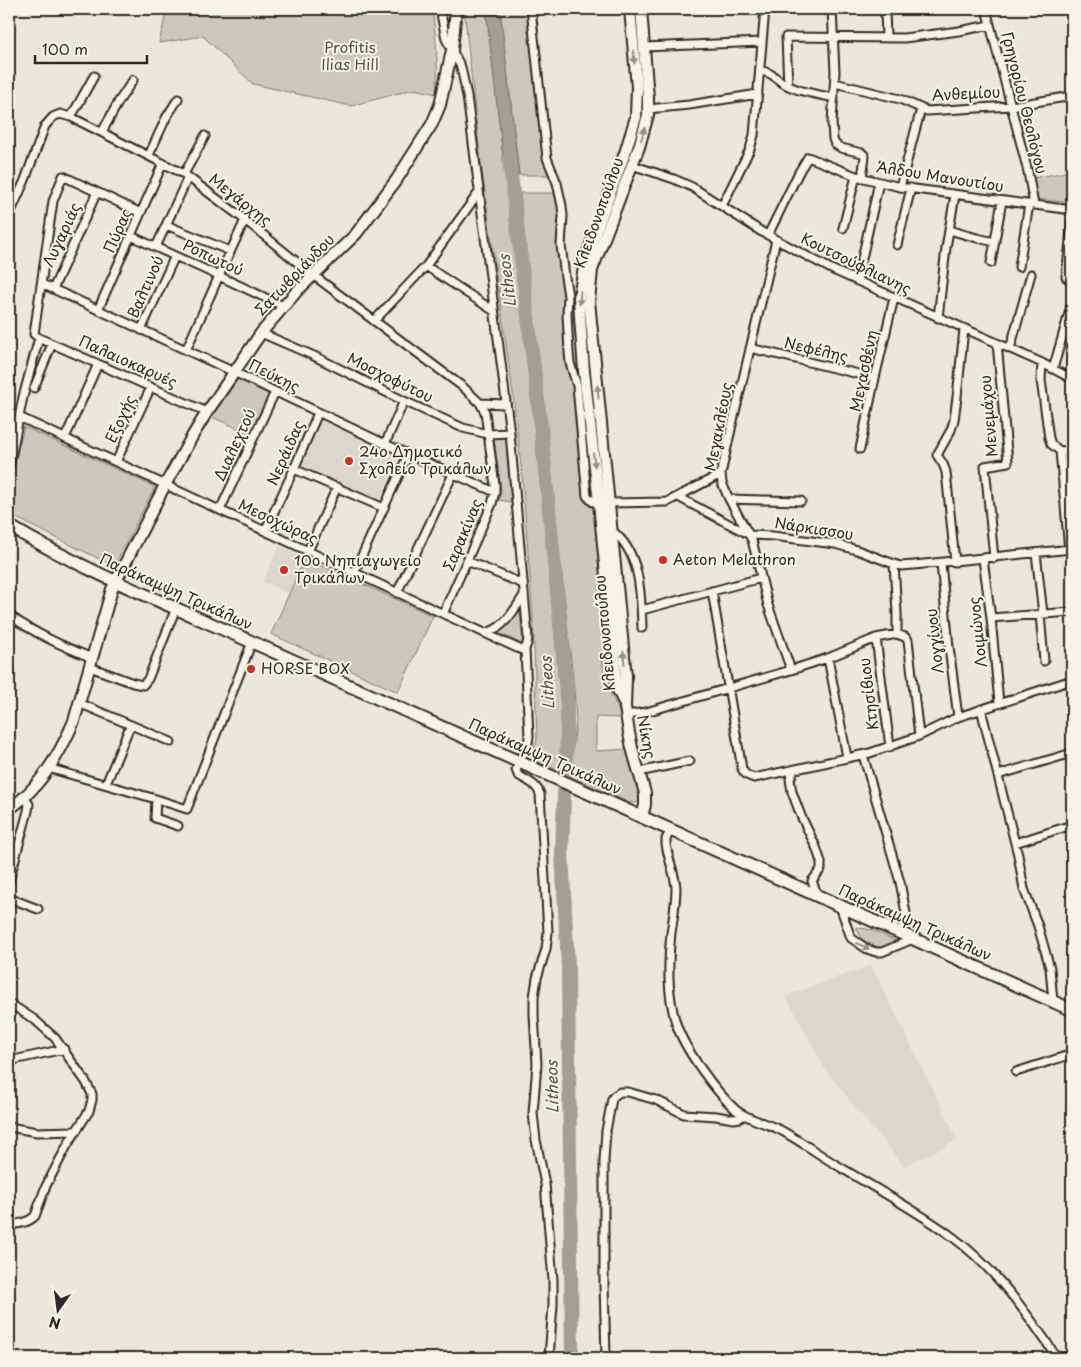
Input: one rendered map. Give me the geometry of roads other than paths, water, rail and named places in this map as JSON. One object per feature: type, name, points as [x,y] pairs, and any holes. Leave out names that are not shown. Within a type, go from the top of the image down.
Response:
[{"type":"main road","name":"Παράκαμψη Τρικάλων","points":[[9,526],[68,559],[115,582],[1072,1010]]},
{"type":"street","points":[[440,9],[445,35],[461,67],[464,81],[510,433],[528,640],[525,649],[528,743],[524,764],[516,770],[516,773],[533,783],[540,794],[547,915],[547,940],[534,997],[537,1064],[533,1113],[536,1140],[545,1184],[554,1280],[549,1358]]},
{"type":"street","name":"Σατωβριάνδου","points":[[9,809],[35,786],[65,741],[74,721],[115,582],[165,485],[207,412],[261,333],[283,306],[356,234],[397,179],[432,124],[440,105],[452,50],[456,9]]},
{"type":"street","points":[[531,9],[547,158],[557,183],[562,206],[561,245],[568,296],[567,314],[570,363],[581,384]]},
{"type":"street","name":"Κλειδονοπούλου","points":[[604,503],[581,384],[579,309],[582,273],[589,249],[629,142],[637,110],[637,87],[630,9]]},
{"type":"street","name":"Κλειδονοπούλου","points":[[626,711],[626,676],[606,530],[589,301],[592,270],[645,127],[648,98],[641,9]]},
{"type":"street","points":[[722,206],[753,139],[765,9]]},
{"type":"street","points":[[832,9],[835,83],[832,123],[833,139],[835,144],[841,148],[862,153],[865,156],[843,228]]},
{"type":"street","points":[[885,9],[886,38]]},
{"type":"street","name":"Γρηγορίου Θεολόγου","points":[[986,9],[1028,172],[1031,205],[1019,267]]},
{"type":"street","points":[[788,85],[786,37],[904,38],[990,25]]},
{"type":"street","points":[[644,47],[762,42]]},
{"type":"street","points":[[760,74],[762,71],[768,72],[788,85],[806,92],[834,98]]},
{"type":"street","points":[[9,216],[45,126],[52,117],[60,114],[71,117],[94,76]]},
{"type":"street","points":[[102,132],[133,80]]},
{"type":"street","name":"Ανθεμίου","points":[[835,83],[900,99],[928,111],[1011,106],[1072,96]]},
{"type":"street","points":[[648,109],[758,94]]},
{"type":"street","points":[[149,155],[166,118],[178,98]]},
{"type":"street","points":[[900,187],[921,109]]},
{"type":"street","name":"Μεγάρχης","points":[[71,117],[149,155],[186,176],[463,387],[480,403]]},
{"type":"street","points":[[156,247],[205,136]]},
{"type":"street","name":"Άλδου Μανουτίου","points":[[768,235],[808,157],[859,177],[900,187],[1072,210]]},
{"type":"street","name":"Πύρας","points":[[98,310],[163,163]]},
{"type":"street","name":"Κουτσούφλιανης","points":[[632,165],[683,183],[776,240],[857,282],[1042,363],[1072,379]]},
{"type":"street","points":[[9,468],[19,417],[39,338],[34,332],[53,201],[63,176],[141,213]]},
{"type":"street","points":[[857,282],[878,182]]},
{"type":"street","points":[[897,245],[911,188]]},
{"type":"street","name":"Λυγαριάς","points":[[53,289],[97,192]]},
{"type":"street","points":[[374,321],[426,266],[479,192]]},
{"type":"street","points":[[938,318],[946,248],[955,195]]},
{"type":"street","points":[[991,263],[1002,201]]},
{"type":"street","points":[[186,350],[245,220]]},
{"type":"street","points":[[1072,223],[1066,277],[1072,282]]},
{"type":"street","points":[[166,225],[230,252]]},
{"type":"street","points":[[949,230],[995,242]]},
{"type":"street","name":"Ροπωτού","points":[[131,236],[283,306]]},
{"type":"street","name":"Μεγακλέους","points":[[776,240],[721,474],[722,483],[750,535],[770,612],[791,670]]},
{"type":"street","name":"Βαλτινού","points":[[141,330],[175,256]]},
{"type":"street","points":[[426,266],[494,312]]},
{"type":"street","points":[[1010,349],[1031,274]]},
{"type":"street","name":"Πεύκης","points":[[42,284],[234,372],[408,455],[495,492]]},
{"type":"street","name":"Μεγασθένη","points":[[860,449],[894,298]]},
{"type":"street","points":[[1052,368],[1072,302]]},
{"type":"street","points":[[955,562],[946,472],[937,455],[951,430],[954,420],[964,329]]},
{"type":"street","name":"Μοσχοφύτου","points":[[261,333],[314,356],[463,428],[488,434],[510,433]]},
{"type":"street","name":"Παλαιοκαρυές","points":[[39,338],[207,412]]},
{"type":"street","name":"Μενεμάχου","points":[[994,558],[985,466],[1008,462],[997,343]]},
{"type":"street","points":[[34,388],[52,344]]},
{"type":"street","name":"Νεφέλης","points":[[750,348],[875,378]]},
{"type":"street","points":[[1042,363],[1041,380],[1050,444],[1060,451],[1072,450]]},
{"type":"street","points":[[65,438],[98,364]]},
{"type":"street","name":"Εξοχής","points":[[116,462],[151,387]]},
{"type":"street","name":"Διαλεχτού","points":[[220,510],[275,392]]},
{"type":"street","points":[[385,444],[404,401]]},
{"type":"street","points":[[480,403],[506,404]]},
{"type":"street","points":[[480,403],[485,412],[488,434]]},
{"type":"street","name":"Νεράιδας","points":[[265,531],[318,413]]},
{"type":"street","name":"Μεσοχώρας","points":[[19,417],[483,633],[522,650],[525,649]]},
{"type":"street","name":"Σαρακίνας","points":[[443,614],[492,504],[495,492],[488,434]]},
{"type":"street","points":[[1060,451],[1071,550]]},
{"type":"street","points":[[354,573],[408,455]]},
{"type":"street","points":[[294,469],[384,508]]},
{"type":"street","points":[[397,593],[453,474]]},
{"type":"street","points":[[604,503],[664,502],[721,474]]},
{"type":"street","points":[[308,551],[337,487]]},
{"type":"street","name":"Νάρκισσου","points":[[678,496],[750,535],[835,544],[894,564],[907,566],[1071,550]]},
{"type":"street","points":[[730,499],[801,501]]},
{"type":"street","points":[[606,530],[617,534],[637,569],[642,610],[642,628]]},
{"type":"street","points":[[1036,553],[1044,661]]},
{"type":"street","name":"Λοιμώνος","points":[[983,559],[991,618],[998,703]]},
{"type":"street","points":[[467,561],[523,584]]},
{"type":"street","name":"Λογγίνου","points":[[941,563],[958,717]]},
{"type":"street","points":[[894,564],[897,634]]},
{"type":"street","points":[[642,610],[761,578]]},
{"type":"street","points":[[712,591],[742,769],[745,774],[754,778],[863,755],[890,747],[919,736],[958,717],[1072,680]]},
{"type":"street","points":[[483,633],[492,632],[500,626],[524,595]]},
{"type":"street","points":[[9,616],[52,642],[133,683],[143,685],[148,679],[176,608]]},
{"type":"street","points":[[991,618],[1072,612]]},
{"type":"street","points":[[626,711],[646,712],[729,689],[828,658],[876,638],[897,634],[908,640],[919,736]]},
{"type":"street","name":"Κτησίβιου","points":[[876,638],[890,747]]},
{"type":"street","points":[[48,768],[187,809],[252,642]]},
{"type":"street","points":[[828,658],[847,757]]},
{"type":"street","points":[[79,703],[171,742]]},
{"type":"street","points":[[981,709],[1027,897],[1038,926],[1050,968],[1053,1001]]},
{"type":"street","name":"Νίκης","points":[[626,711],[632,748],[645,799],[642,817]]},
{"type":"street","points":[[106,784],[130,726]]},
{"type":"street","points":[[998,775],[1072,753]]},
{"type":"street","points":[[863,755],[900,882],[906,914],[901,933]]},
{"type":"street","name":"Νίκης","points":[[639,772],[690,761]]},
{"type":"street","points":[[794,770],[790,779],[792,792],[821,862],[821,869],[812,881],[818,896]]},
{"type":"street","points":[[9,881],[28,811],[29,804],[24,797]]},
{"type":"street","points":[[156,799],[155,818],[178,826]]},
{"type":"street","points":[[1015,843],[1072,825]]},
{"type":"street","points":[[671,830],[666,839],[676,888],[668,972],[671,999],[676,1024],[686,1044],[718,1091],[732,1106],[744,1115],[782,1130],[954,1238],[1000,1282],[1032,1321],[1057,1358]]},
{"type":"street","points":[[9,898],[38,909]]},
{"type":"street","points":[[840,906],[851,938],[867,949],[882,952],[913,939]]},
{"type":"street","points":[[9,1003],[42,1024],[56,1038],[92,1094],[89,1111],[74,1131],[46,1186],[35,1216],[29,1221],[9,1225]]},
{"type":"street","points":[[9,1062],[64,1049]]},
{"type":"street","points":[[1016,1072],[1072,1054]]},
{"type":"street","points":[[606,1358],[604,1161],[606,1131],[612,1099],[620,1092],[628,1092],[656,1100],[684,1114],[734,1119],[744,1115]]},
{"type":"street","points":[[9,1127],[36,1132],[74,1131]]},
{"type":"waterway","name":"Litheos","points":[[509,158],[540,418],[567,695],[562,853],[568,967],[572,1358]]},
{"type":"place","name":"24ο Δημοτικό Σχολείο Τρικάλων","points":[[349,461]]},
{"type":"place","name":"Aeton Melathron","points":[[663,560]]},
{"type":"place","name":"10ο Νηπιαγωγείο Τρικάλων","points":[[284,570]]},
{"type":"place","name":"HORSE BOX","points":[[251,669]]},
{"type":"park label","name":"Profitis Ilias Hill","points":[[350,56]]}]
